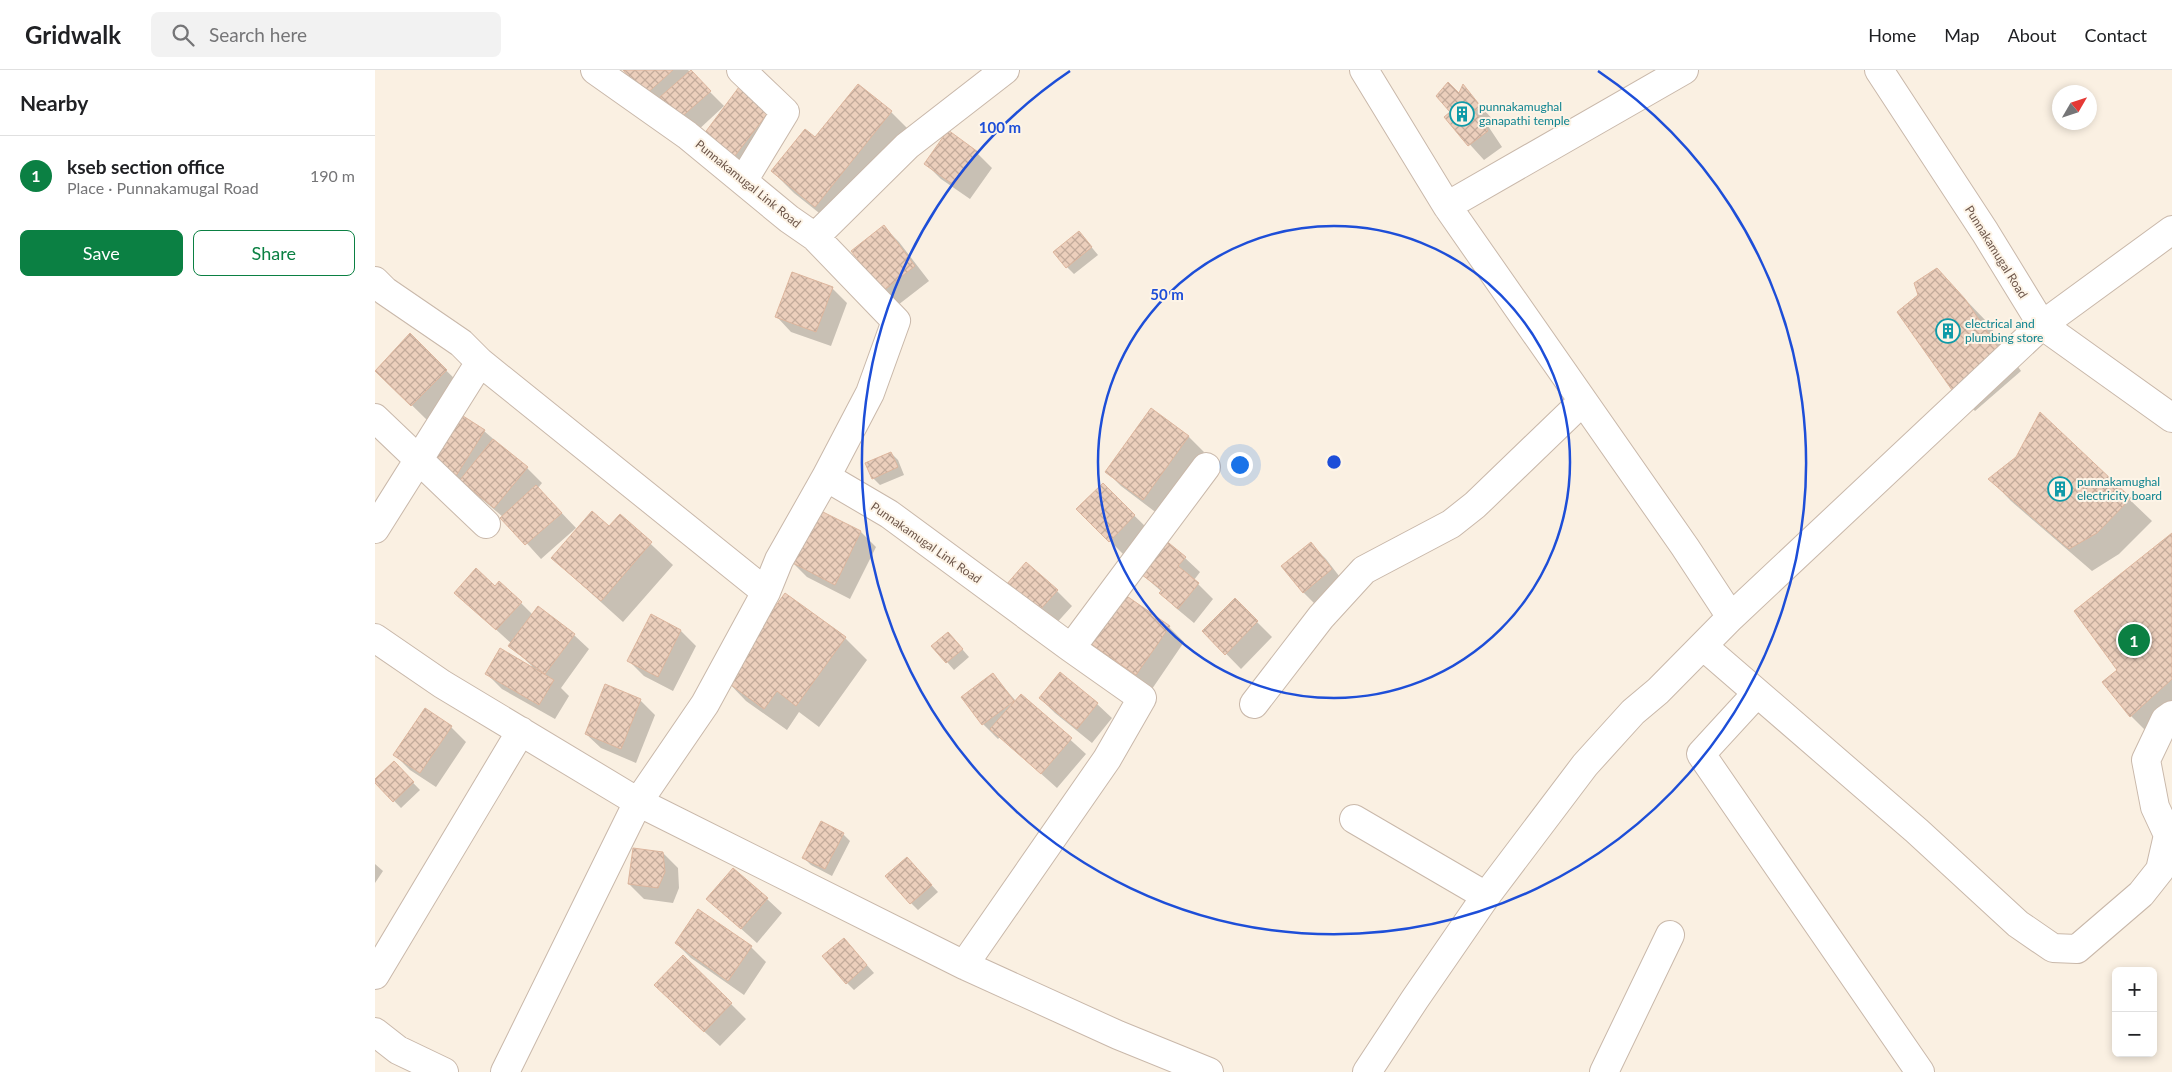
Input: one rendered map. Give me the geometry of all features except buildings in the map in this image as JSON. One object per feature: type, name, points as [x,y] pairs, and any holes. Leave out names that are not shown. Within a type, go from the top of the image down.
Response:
[{"type":"street","name":"Punnakamugal Link Road","points":[[595,70],[687,135],[789,219],[815,237],[896,321],[870,393],[826,477],[889,514],[1142,698],[1107,759],[964,965]]},
{"type":"street","points":[[741,70],[785,112],[743,181]]},
{"type":"street","points":[[815,237],[907,146],[1005,70]]},
{"type":"street","points":[[1364,70],[1447,206],[1685,547],[1731,617]]},
{"type":"street","points":[[1447,206],[1683,70]]},
{"type":"street","name":"Punnakamugal Road","points":[[1879,70],[1985,232],[2042,325],[2172,418]]},
{"type":"street","points":[[1367,1072],[1486,896],[1585,764],[1633,712],[1658,691],[1731,617],[2042,325],[2172,230]]},
{"type":"street","points":[[375,281],[385,291],[461,343],[480,362],[766,592]]},
{"type":"street","points":[[375,529],[480,362]]},
{"type":"street","points":[[1254,704],[1321,617],[1364,570],[1451,524],[1475,505],[1583,401]]},
{"type":"street","points":[[375,418],[486,524]]},
{"type":"street","points":[[1071,648],[1206,467]]},
{"type":"street","points":[[505,1072],[638,802],[705,704],[766,592],[779,560],[826,477]]},
{"type":"street","points":[[375,638],[442,684],[638,802],[964,965],[1118,1035],[1209,1072]]},
{"type":"street","points":[[1703,646],[1917,831],[2018,924],[2053,948],[2077,949],[2141,894],[2160,870],[2167,835],[2155,807],[2145,760],[2165,720],[2172,715]]},
{"type":"street","points":[[1757,693],[1701,754],[1919,1072]]},
{"type":"street","points":[[375,975],[521,731]]},
{"type":"street","points":[[1354,819],[1486,896]]},
{"type":"street","points":[[1605,1072],[1670,935]]},
{"type":"street","points":[[375,1032],[398,1050],[444,1072]]},
{"type":"place","name":"punnakamughal ganapathi temple","points":[[1462,114]]},
{"type":"place","name":"electrical and plumbing store","points":[[1948,331]]},
{"type":"place","name":"punnakamughal electricity board","points":[[2060,489]]},
{"type":"place","name":"kseb section office","points":[[2134,640]]}]
